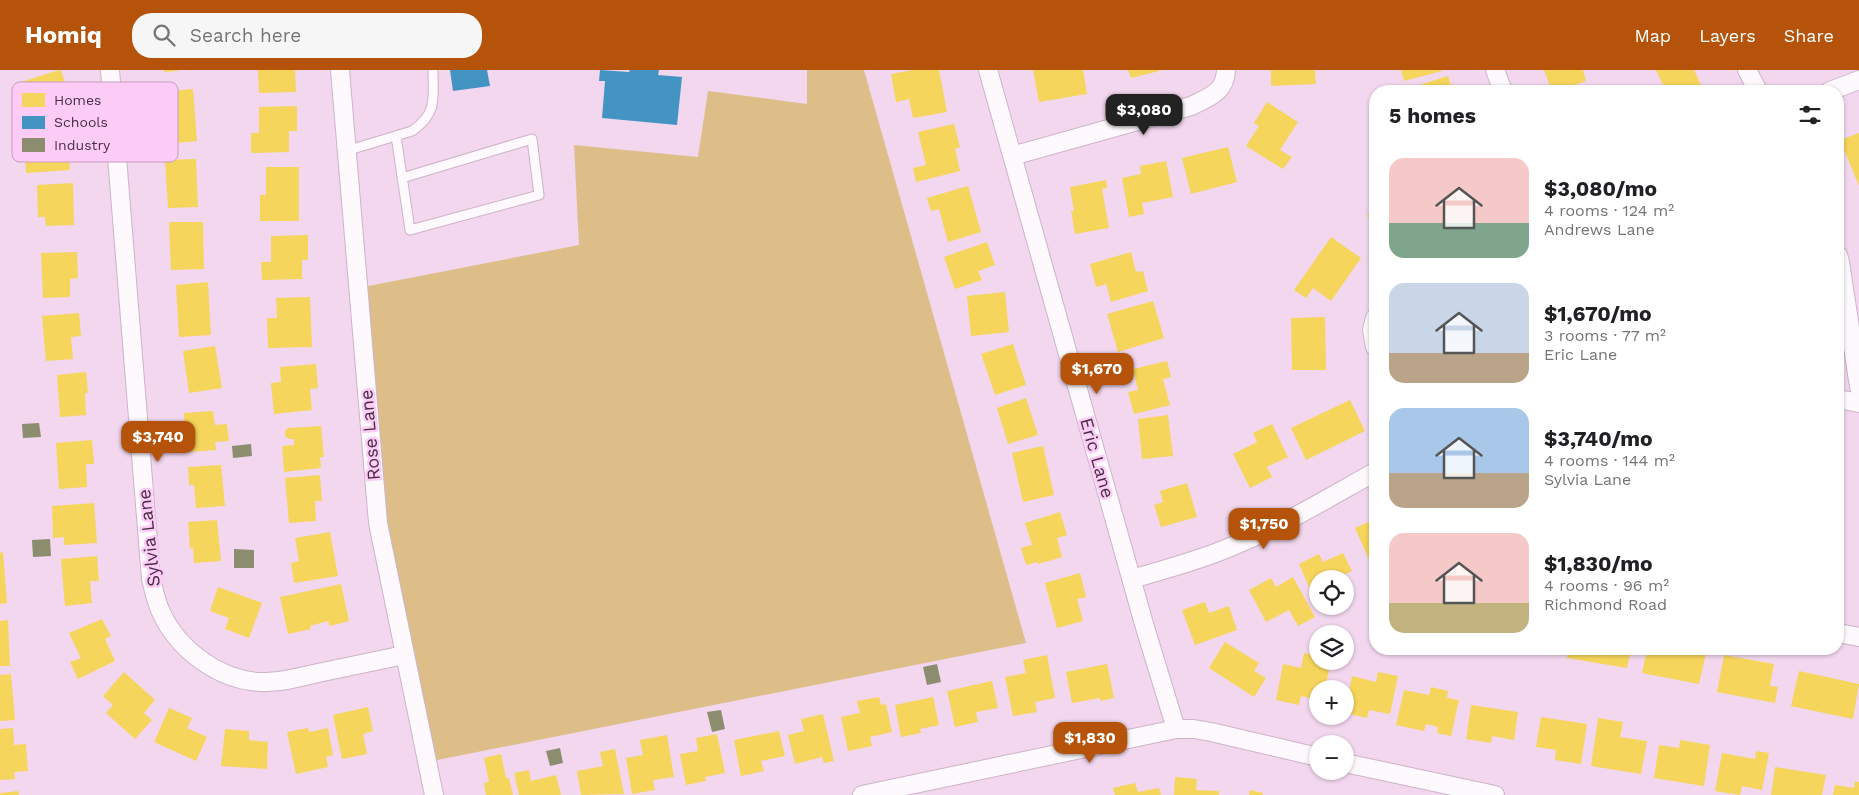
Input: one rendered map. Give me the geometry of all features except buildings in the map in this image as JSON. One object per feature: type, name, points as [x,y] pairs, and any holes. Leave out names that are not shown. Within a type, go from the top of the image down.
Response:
[{"type":"street","name":"Rose Lane","points":[[340,70],[374,496],[383,552],[434,795]]},
{"type":"street","name":"Eric Lane","points":[[988,70],[1176,730]]},
{"type":"street","points":[[1012,156],[1192,106],[1217,93],[1224,83],[1226,70]]},
{"type":"street","points":[[1495,70],[1501,85]]},
{"type":"street","points":[[1747,70],[1755,85]]},
{"type":"street","points":[[1844,86],[1859,80]]},
{"type":"street","name":"Sylvia Lane","points":[[117,162],[151,579],[160,611],[168,627],[189,652],[214,669],[244,680],[262,682],[285,680],[404,655]]},
{"type":"street","points":[[1844,288],[1859,387]]},
{"type":"street","points":[[1844,400],[1859,404]]},
{"type":"street","points":[[1132,579],[1185,564],[1234,546],[1369,475]]},
{"type":"street","points":[[1844,634],[1859,637]]},
{"type":"street","points":[[862,795],[1176,730],[1194,729],[1211,732],[1309,755]]},
{"type":"street","points":[[1354,765],[1495,795]]},
{"type":"lane","points":[[346,151],[412,131],[421,125],[433,107],[433,70]]},
{"type":"lane","points":[[396,136],[402,178],[410,230],[539,195],[532,139],[402,178]]},
{"type":"shaded area","points":[[807,70],[864,70],[1026,643],[427,762],[383,552],[358,288],[579,245],[574,145],[698,157],[708,91],[807,104]]}]
